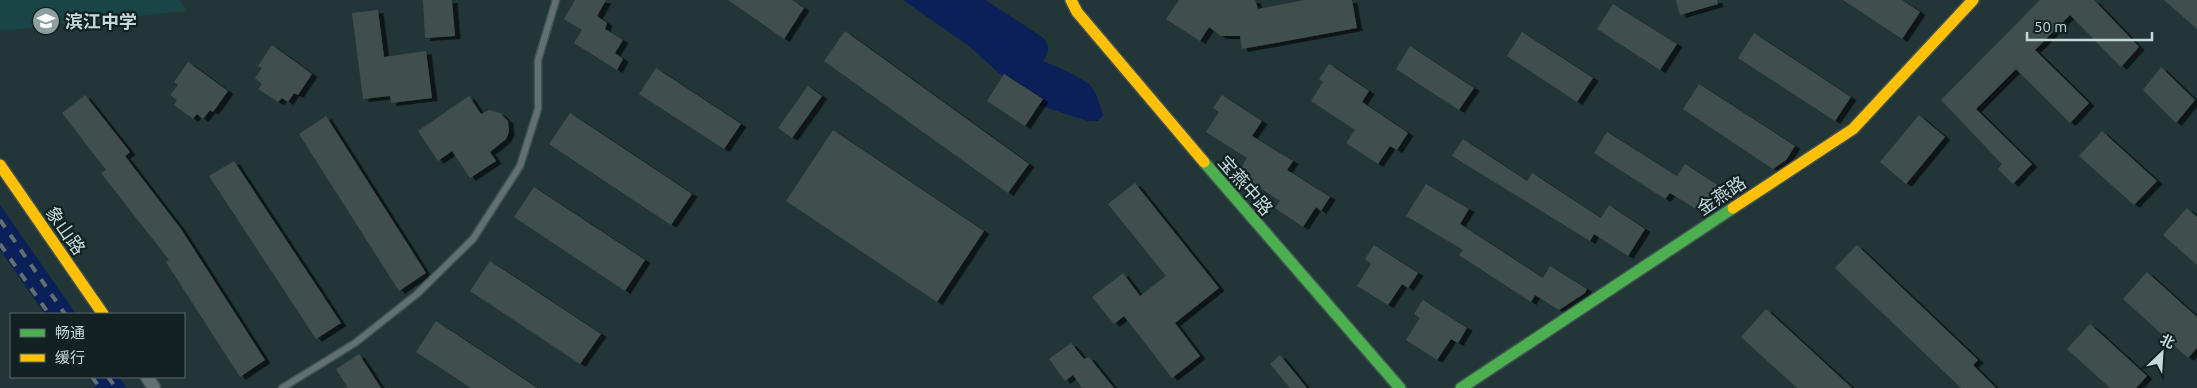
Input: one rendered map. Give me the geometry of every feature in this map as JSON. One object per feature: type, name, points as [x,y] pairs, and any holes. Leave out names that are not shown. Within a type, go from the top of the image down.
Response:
[{"type":"street","name":"宝燕中路","points":[[1072,0],[1077,12],[1152,104],[1400,388]]},
{"type":"street","name":"金燕路","points":[[1461,388],[1853,129],[1973,0]]},
{"type":"street","name":"象山路","points":[[0,165],[102,313]]},
{"type":"lane","points":[[282,388],[354,343],[417,294],[473,239],[520,166],[538,109],[538,60],[556,0]]},
{"type":"shaded area","name":"滨江中学","points":[[0,0],[180,0],[186,11],[0,31]]},
{"type":"water","points":[[903,0],[945,0],[1036,58],[1071,73],[1089,84],[1096,94],[1103,115],[1098,121],[1088,121],[1032,103],[969,46]]},
{"type":"water","points":[[0,205],[75,313],[44,313],[0,250]]},
{"type":"water","points":[[90,378],[120,378],[127,388],[96,388]]},
{"type":"building","points":[[423,0],[452,0],[455,36],[425,38]]},
{"type":"building","points":[[575,0],[606,0],[597,16],[607,23],[605,29],[623,40],[615,53],[623,59],[617,70],[574,43],[582,30],[564,19]]},
{"type":"building","points":[[728,0],[792,0],[804,8],[784,39]]},
{"type":"building","points":[[1179,0],[1255,0],[1258,9],[1304,0],[1352,0],[1357,28],[1242,49],[1240,36],[1221,36],[1209,27],[1200,41],[1166,19]]},
{"type":"building","points":[[1676,0],[1717,0],[1718,4],[1680,15]]},
{"type":"building","points":[[1843,0],[1902,0],[1920,12],[1902,39]]},
{"type":"building","points":[[2040,0],[2094,0],[2139,47],[2121,67],[2070,15],[2035,50],[2089,103],[2070,123],[2016,69],[1976,109],[2032,164],[2013,184],[1998,169],[2002,164],[1941,100]]},
{"type":"building","points":[[2164,0],[2197,0],[2197,29]]},
{"type":"building","points":[[1613,4],[1677,44],[1660,70],[1597,29]]},
{"type":"building","points":[[378,10],[384,57],[426,51],[432,98],[391,103],[390,96],[363,99],[352,13]]},
{"type":"building","points":[[845,31],[1029,164],[1008,193],[824,61]]},
{"type":"building","points":[[1522,32],[1593,78],[1577,102],[1507,56]]},
{"type":"building","points":[[1754,33],[1851,97],[1835,121],[1738,58]]},
{"type":"building","points":[[272,45],[312,74],[298,95],[294,93],[288,102],[282,98],[278,102],[258,89],[262,84],[255,78],[262,68],[258,66]]},
{"type":"building","points":[[1410,46],[1474,88],[1459,110],[1396,69]]},
{"type":"building","points":[[188,62],[228,91],[213,112],[210,110],[203,119],[197,114],[193,119],[174,105],[177,100],[170,95],[178,85],[174,82]]},
{"type":"building","points":[[1329,64],[1369,91],[1362,102],[1408,133],[1397,150],[1390,146],[1378,164],[1346,143],[1355,130],[1311,101],[1323,82],[1319,79]]},
{"type":"building","points":[[2161,67],[2195,100],[2176,123],[2143,90]]},
{"type":"building","points":[[656,68],[741,124],[724,149],[639,94]]},
{"type":"building","points":[[1004,74],[1043,99],[1025,126],[987,101]]},
{"type":"building","points":[[1699,84],[1795,146],[1786,160],[1773,169],[1683,109]]},
{"type":"building","points":[[808,86],[822,96],[792,138],[778,128]]},
{"type":"building","points":[[85,95],[130,152],[125,156],[181,229],[265,360],[240,377],[166,262],[169,260],[101,173],[106,170],[62,113]]},
{"type":"building","points":[[1222,95],[1262,121],[1252,136],[1293,161],[1287,170],[1330,197],[1321,211],[1316,207],[1303,227],[1275,208],[1280,201],[1238,173],[1247,158],[1206,132],[1219,112],[1213,108]]},
{"type":"building","points":[[469,96],[481,114],[489,110],[500,113],[508,121],[509,132],[506,139],[490,152],[496,161],[470,178],[452,151],[438,161],[418,131]]},
{"type":"building","points":[[570,113],[692,194],[671,225],[549,144]]},
{"type":"building","points":[[1919,115],[1945,137],[1906,184],[1880,162]]},
{"type":"building","points":[[326,116],[426,273],[399,291],[299,134]]},
{"type":"building","points":[[833,130],[984,231],[937,302],[786,201]]},
{"type":"building","points":[[2102,131],[2157,181],[2134,205],[2079,156]]},
{"type":"building","points":[[1607,132],[1677,176],[1685,164],[1721,187],[1704,214],[1670,193],[1665,199],[1594,153]]},
{"type":"building","points":[[1463,139],[1527,181],[1532,173],[1601,218],[1609,205],[1645,229],[1628,256],[1594,234],[1590,241],[1452,156]]},
{"type":"building","points":[[234,161],[341,323],[316,339],[209,176]]},
{"type":"building","points":[[1135,183],[1219,288],[1175,323],[1200,356],[1172,378],[1124,316],[1114,324],[1092,297],[1123,273],[1140,296],[1166,276],[1108,204]]},
{"type":"building","points":[[1426,184],[1469,209],[1460,224],[1543,278],[1550,266],[1587,289],[1585,293],[1559,310],[1535,295],[1531,302],[1459,255],[1463,250],[1406,216]]},
{"type":"building","points":[[534,187],[645,260],[625,291],[514,217]]},
{"type":"building","points":[[2187,208],[2197,217],[2197,265],[2163,235]]},
{"type":"building","points":[[1374,245],[1418,273],[1408,288],[1402,284],[1388,305],[1357,286],[1371,264],[1365,259]]},
{"type":"building","points":[[1857,245],[1978,360],[1973,365],[1996,388],[1961,388],[1835,268]]},
{"type":"building","points":[[490,261],[601,334],[580,364],[470,291]]},
{"type":"building","points":[[2147,272],[2197,317],[2197,348],[2188,358],[2123,299]]},
{"type":"building","points":[[1423,300],[1467,328],[1458,343],[1451,339],[1437,360],[1406,340],[1420,318],[1414,314]]},
{"type":"building","points":[[1766,309],[1852,388],[1797,388],[1741,337]]},
{"type":"building","points":[[436,321],[537,388],[471,388],[416,352]]},
{"type":"building","points":[[2090,324],[2147,376],[2136,388],[2110,388],[2067,349]]},
{"type":"building","points":[[1071,343],[1084,359],[1089,357],[1114,388],[1082,388],[1073,375],[1065,381],[1049,359]]},
{"type":"building","points":[[359,354],[381,388],[348,388],[336,369]]},
{"type":"building","points":[[1280,355],[1307,388],[1290,388],[1270,364]]},
{"type":"waterway","points":[[958,0],[1033,49]]},
{"type":"railway","points":[[0,220],[64,313]]},
{"type":"railway","points":[[0,244],[48,313]]},
{"type":"railway","points":[[93,378],[100,388]]},
{"type":"railway","points":[[109,378],[116,388]]},
{"type":"traffic: fast","points":[[1204,162],[1400,388]]},
{"type":"traffic: fast","points":[[1461,388],[1733,208]]},
{"type":"traffic: slow","points":[[1071,0],[1077,12],[1204,162]]},
{"type":"traffic: slow","points":[[1733,208],[1853,129],[1973,0]]},
{"type":"traffic: slow","points":[[0,165],[102,313]]},
{"type":"place","name":"滨江中学","points":[[46,21]]}]
